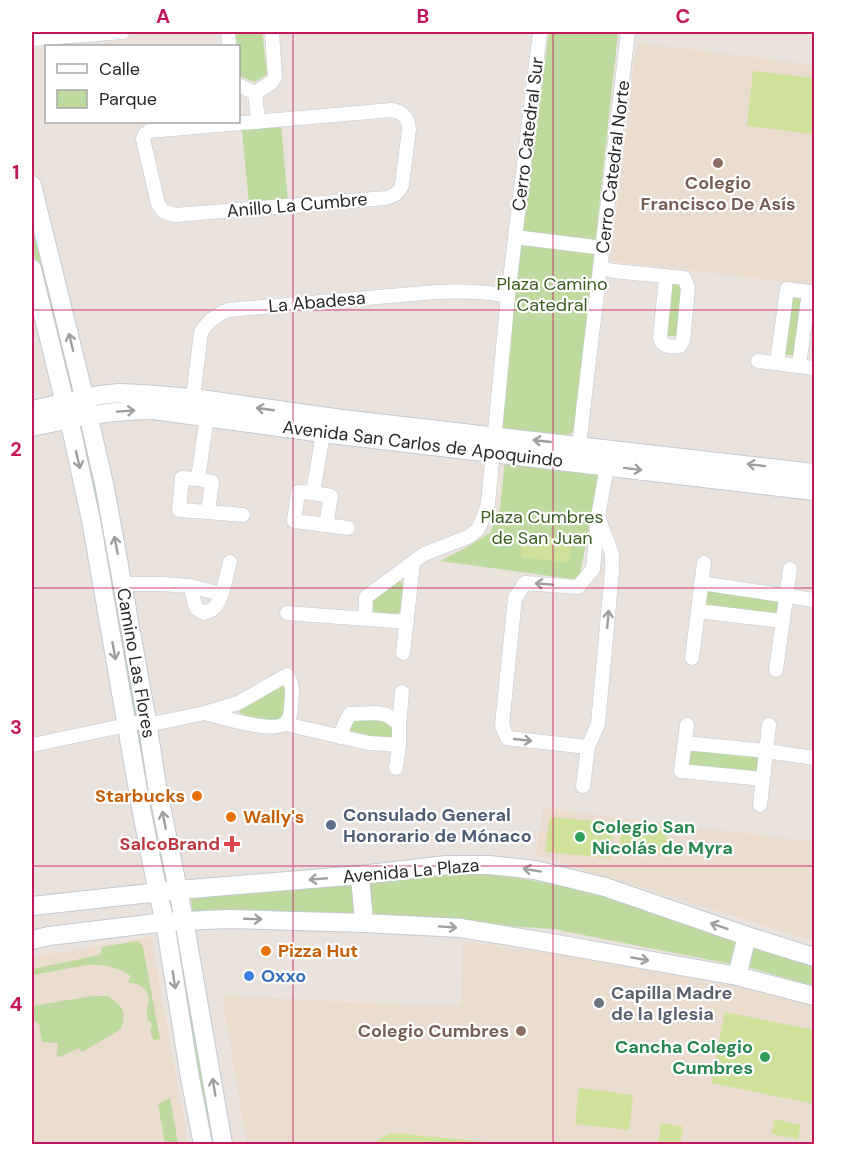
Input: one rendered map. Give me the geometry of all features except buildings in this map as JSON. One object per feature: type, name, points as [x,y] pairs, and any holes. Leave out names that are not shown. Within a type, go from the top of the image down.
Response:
[{"type":"street","points":[[32,39],[123,32]]},
{"type":"street","points":[[255,93],[272,82],[275,77],[272,32]]},
{"type":"street","name":"Cerro Catedral Sur","points":[[365,618],[366,597],[424,554],[471,536],[478,529],[488,503],[508,296],[540,32]]},
{"type":"street","name":"Cerro Catedral Norte","points":[[579,445],[628,32]]},
{"type":"street","points":[[240,86],[255,93]]},
{"type":"street","points":[[255,93],[258,122]]},
{"type":"street","name":"Anillo La Cumbre","points":[[392,110],[401,113],[407,120],[409,129],[403,182],[400,190],[394,196],[386,198],[175,215],[160,208],[143,142],[145,134],[153,130],[258,122],[392,110]]},
{"type":"street","name":"Camino Las Flores","points":[[32,185],[105,488],[223,1144]]},
{"type":"street","name":"Cerro Catedral Sur","points":[[516,237],[603,248]]},
{"type":"street","points":[[601,268],[684,278],[688,288],[683,341],[680,346],[665,346],[660,338],[666,277]]},
{"type":"street","name":"Camino Las Flores","points":[[32,269],[91,520],[165,922],[203,1144]]},
{"type":"street","points":[[777,363],[787,289],[812,292],[799,366]]},
{"type":"street","name":"La Abadesa","points":[[192,398],[201,333],[215,315],[228,309],[436,292],[468,291],[508,296]]},
{"type":"street","points":[[758,361],[814,368]]},
{"type":"street","name":"Avenida San Carlos de Apoquindo","points":[[32,427],[67,411],[86,407],[110,394],[132,393],[192,398],[342,420],[607,466],[814,491]]},
{"type":"street","name":"Avenida San Carlos de Apoquindo","points":[[86,407],[116,411],[153,410],[323,433],[493,445],[579,445],[814,472]]},
{"type":"street","name":"Avenida San Carlos de Apoquindo","points":[[32,410],[67,411]]},
{"type":"street","points":[[198,479],[207,416]]},
{"type":"street","points":[[313,493],[323,433]]},
{"type":"street","points":[[588,747],[507,738],[502,724],[515,597],[525,583],[578,587],[593,569],[598,517],[607,466]]},
{"type":"street","points":[[207,512],[212,482],[182,478],[179,510],[243,515]]},
{"type":"street","points":[[326,525],[331,496],[298,492],[294,521],[348,528]]},
{"type":"street","points":[[582,786],[588,747],[598,724],[612,571],[612,554],[598,517]]},
{"type":"street","points":[[190,586],[196,608],[204,613],[212,611],[221,594],[230,562]]},
{"type":"street","points":[[403,653],[413,563]]},
{"type":"street","points":[[692,658],[704,563]]},
{"type":"street","points":[[593,569],[612,571]]},
{"type":"street","points":[[776,670],[790,569]]},
{"type":"street","points":[[701,583],[814,600]]},
{"type":"street","points":[[123,584],[190,586],[221,594]]},
{"type":"street","points":[[698,611],[782,621]]},
{"type":"street","points":[[287,613],[407,622]]},
{"type":"street","points":[[32,745],[127,725],[157,723],[205,713],[238,703],[287,675],[292,685],[291,717],[285,724]]},
{"type":"street","points":[[396,768],[402,692]]},
{"type":"street","points":[[340,738],[350,714],[376,712],[387,715],[399,724]]},
{"type":"street","points":[[205,713],[249,724],[277,726],[285,724],[340,738],[399,746]]},
{"type":"street","points":[[678,786],[687,725]]},
{"type":"street","points":[[760,806],[769,725]]},
{"type":"street","points":[[685,743],[814,758]]},
{"type":"street","points":[[681,771],[763,779]]},
{"type":"street","name":"Avenida La Plaza","points":[[38,905],[468,864],[501,866],[535,870],[605,887],[814,957]]},
{"type":"street","points":[[360,875],[364,923]]},
{"type":"street","points":[[38,905],[49,912],[52,922],[40,938]]},
{"type":"street","points":[[40,938],[184,920],[227,919],[460,928],[737,976],[814,996]]},
{"type":"street","points":[[737,976],[747,936]]},
{"type":"shaded area","name":"Colegio Francisco De Asís","points":[[637,43],[814,65],[814,285],[610,261]]},
{"type":"shaded area","name":"Colegio San Nicolás de Myra","points":[[543,808],[814,842],[814,941],[536,855]]},
{"type":"shaded area","points":[[151,937],[188,1144],[32,1144],[32,957]]},
{"type":"shaded area","name":"Colegio Cumbres","points":[[463,941],[581,958],[746,989],[814,1006],[814,1144],[247,1144],[222,995],[461,1006]]},
{"type":"green space","points":[[236,32],[262,32],[267,74],[255,82],[240,76],[240,45],[237,45]]},
{"type":"green space","name":"Plaza Camino Catedral","points":[[549,32],[618,32],[575,430],[564,438],[501,429],[516,282]]},
{"type":"green space","points":[[753,71],[814,78],[814,134],[747,126]]},
{"type":"green space","points":[[281,126],[288,202],[249,205],[242,130]]},
{"type":"green space","points":[[32,212],[110,545],[215,1144],[208,1144],[68,389],[32,246]]},
{"type":"green space","points":[[679,282],[681,289],[678,336],[668,336],[666,334],[670,292],[673,283]]},
{"type":"green space","points":[[790,295],[805,297],[798,356],[783,354]]},
{"type":"green space","name":"Plaza Cumbres de San Juan","points":[[505,460],[599,471],[579,580],[440,561],[490,533],[500,508]]},
{"type":"green space","points":[[524,534],[572,540],[569,563],[521,557]]},
{"type":"green space","points":[[397,579],[407,587],[405,608],[394,616],[369,614],[370,599]]},
{"type":"green space","points":[[706,588],[780,598],[777,616],[704,606]]},
{"type":"green space","points":[[286,683],[286,722],[250,718],[238,712]]},
{"type":"green space","points":[[352,719],[385,720],[394,726],[393,735],[388,739],[345,734]]},
{"type":"green space","points":[[688,746],[762,754],[760,776],[685,767]]},
{"type":"green space","name":"Colegio San Nicolás de Myra","points":[[550,817],[614,823],[610,858],[545,852]]},
{"type":"green space","name":"Colegio San Nicolás de Myra","points":[[622,822],[669,827],[665,852],[619,848]]},
{"type":"green space","points":[[496,874],[607,894],[814,967],[814,986],[751,968],[553,929],[317,912],[193,915],[190,892],[397,875]]},
{"type":"green space","points":[[138,941],[143,947],[160,1039],[152,1038],[151,1022],[148,1021],[147,1013],[149,1001],[146,990],[137,984],[129,983],[131,976],[121,970],[87,965],[32,975],[32,969],[100,955],[102,947]]},
{"type":"green space","points":[[93,996],[108,996],[120,1006],[124,1017],[121,1029],[116,1028],[118,1031],[82,1052],[79,1048],[57,1057],[58,1043],[42,1042],[39,1024],[32,1018],[32,1006]]},
{"type":"green space","name":"Cancha Colegio Cumbres","points":[[725,1012],[814,1030],[814,1104],[711,1083]]},
{"type":"green space","points":[[579,1088],[633,1095],[629,1130],[575,1124]]},
{"type":"green space","points":[[170,1098],[178,1144],[165,1144],[158,1104]]},
{"type":"green space","points":[[774,1119],[801,1125],[798,1139],[772,1134]]},
{"type":"green space","points":[[661,1123],[683,1127],[680,1144],[658,1144]]},
{"type":"green space","points":[[394,1133],[505,1144],[393,1142],[373,1144],[384,1136]]},
{"type":"place","name":"Colegio Francisco De Asís","points":[[718,163]]},
{"type":"place","name":"Starbucks","points":[[197,796]]},
{"type":"place","name":"Wally's","points":[[231,817]]},
{"type":"place","name":"Consulado General Honorario de Mónaco","points":[[331,825]]},
{"type":"place","name":"Colegio San Nicolás de Myra","points":[[580,837]]},
{"type":"place","name":"SalcoBrand","points":[[232,844]]},
{"type":"place","name":"Pizza Hut","points":[[266,951]]},
{"type":"place","name":"Oxxo","points":[[249,976]]},
{"type":"place","name":"Capilla Madre de la Iglesia","points":[[599,1003]]},
{"type":"place","name":"Colegio Cumbres","points":[[521,1031]]},
{"type":"place","name":"Cancha Colegio Cumbres","points":[[765,1057]]}]
